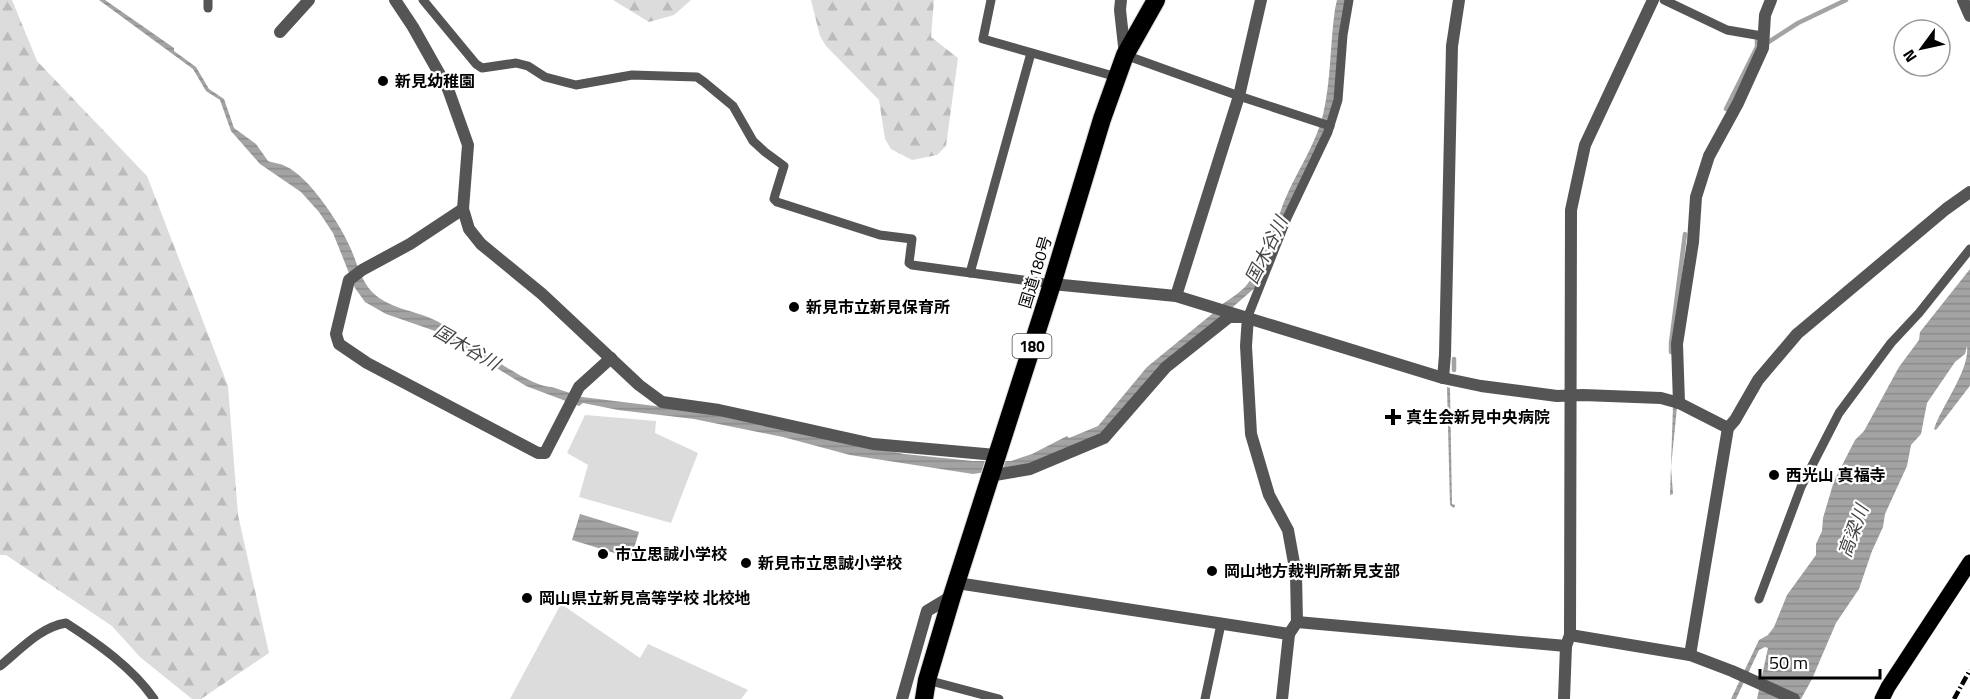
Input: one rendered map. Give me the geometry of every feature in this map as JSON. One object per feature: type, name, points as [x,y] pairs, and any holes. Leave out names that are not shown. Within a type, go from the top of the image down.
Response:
[{"type":"highway","name":"国道180号","points":[[924,699],[927,680],[954,589],[1052,284],[1102,119],[1125,55],[1156,0]]},
{"type":"main road","points":[[1882,699],[1970,562]]},
{"type":"street","points":[[280,32],[309,0]]},
{"type":"street","points":[[394,0],[413,27],[448,89],[468,145],[463,209],[469,229],[481,244],[542,294],[639,385],[662,402],[719,410],[873,444],[996,455]]},
{"type":"street","points":[[1121,0],[1119,10],[1125,55]]},
{"type":"street","points":[[1176,296],[1239,96],[1261,0]]},
{"type":"street","points":[[1443,378],[1452,46],[1459,0]]},
{"type":"street","points":[[1564,699],[1568,640],[1572,396],[1571,210],[1585,145],[1653,0]]},
{"type":"street","points":[[1679,404],[1677,344],[1693,242],[1696,197],[1709,156],[1738,103],[1763,48],[1765,15],[1771,0]]},
{"type":"street","points":[[1963,0],[1970,16]]},
{"type":"street","points":[[1690,655],[1728,428],[1758,380],[1797,334],[1946,209],[1970,192]]},
{"type":"street","points":[[463,209],[410,244],[362,270],[350,280],[336,334],[339,344],[367,363],[538,453],[545,453],[579,387],[611,358]]},
{"type":"street","points":[[1052,284],[1176,296],[1248,316],[1443,378],[1481,386],[1557,396],[1584,394],[1661,398],[1679,404],[1728,428]]},
{"type":"street","points":[[989,476],[1030,469],[1104,438],[1166,367],[1229,317],[1248,316]]},
{"type":"street","points":[[1248,316],[1246,346],[1251,434],[1269,495],[1288,530],[1296,574],[1297,622],[1289,634],[1282,699]]},
{"type":"street","points":[[902,699],[927,611],[954,589],[1289,634]]},
{"type":"street","points":[[1297,622],[1568,640],[1690,655],[1794,699]]},
{"type":"lane","points":[[423,0],[476,64],[482,68],[516,63],[528,66],[545,77],[576,85],[632,75],[696,77],[733,106],[753,141],[784,166],[774,199],[777,202],[879,235],[912,239],[909,263],[912,265],[1052,284]]},
{"type":"lane","points":[[991,0],[983,39],[1117,77]]},
{"type":"lane","points":[[1248,316],[1287,218],[1330,126],[1338,100],[1343,35],[1349,0]]},
{"type":"lane","points":[[1664,0],[1727,30],[1762,36]]},
{"type":"lane","points":[[970,273],[1031,53]]},
{"type":"lane","points":[[1125,55],[1330,126]]},
{"type":"lane","points":[[1759,599],[1801,487],[1839,413],[1891,343],[1920,313],[1970,249]]},
{"type":"lane","points":[[0,666],[53,625],[66,623],[121,664],[154,699]]},
{"type":"lane","points":[[1205,699],[1221,624]]},
{"type":"lane","points":[[927,680],[999,699]]},
{"type":"green space","points":[[0,0],[12,0],[37,61],[147,176],[228,386],[238,515],[269,653],[201,699],[192,699],[140,657],[112,626],[6,555],[0,555]]},
{"type":"green space","points":[[613,0],[691,0],[674,15],[649,22]]},
{"type":"green space","points":[[811,0],[934,0],[931,37],[958,58],[946,146],[937,155],[912,160],[891,149],[885,139],[879,100],[826,46],[820,36]]},
{"type":"green space","points":[[585,415],[656,421],[655,433],[698,453],[671,523],[579,497],[588,465],[567,453]]},
{"type":"green space","points":[[561,604],[640,658],[648,644],[748,690],[741,699],[510,699]]},
{"type":"water","name":"国木谷川","points":[[99,0],[105,0],[174,48],[174,51],[196,67],[209,89],[224,99],[234,128],[256,144],[268,161],[285,166],[304,180],[339,226],[372,292],[388,303],[442,324],[528,380],[582,397],[696,411],[904,454],[973,461],[1011,461],[1032,454],[1067,436],[1069,438],[1098,426],[1147,367],[1241,291],[1250,281],[1278,213],[1280,213],[1319,128],[1328,89],[1335,9],[1337,0],[1347,0],[1333,113],[1257,286],[1219,319],[1103,435],[1020,467],[973,474],[850,455],[783,437],[694,419],[618,410],[583,403],[579,406],[526,386],[438,332],[386,314],[365,302],[355,288],[333,233],[319,212],[301,192],[260,164],[231,131],[220,100],[206,91],[193,69]]},
{"type":"water","name":"高梁川","points":[[1970,269],[1970,385],[1936,430],[1934,429],[1964,366],[1967,346],[1965,354],[1955,362],[1927,403],[1921,434],[1911,445],[1907,466],[1885,514],[1883,527],[1859,589],[1836,623],[1801,699],[1757,699],[1768,648],[1765,647],[1759,650],[1736,699],[1731,699],[1759,640],[1768,635],[1774,627],[1787,595],[1816,555],[1816,544],[1822,531],[1823,518],[1834,481],[1855,440],[1864,431],[1899,367],[1919,340],[1920,332]]},
{"type":"water","points":[[1447,387],[1450,388],[1452,504],[1455,505],[1454,508],[1450,505]]},
{"type":"water","points":[[1673,406],[1677,407],[1671,467],[1673,494],[1670,495]]},
{"type":"water","points":[[580,514],[639,532],[631,558],[572,540]]},
{"type":"waterway","points":[[1767,43],[1798,23],[1846,0]]},
{"type":"waterway","points":[[1726,109],[1757,47],[1757,38]]},
{"type":"waterway","points":[[1671,352],[1685,234]]},
{"type":"waterway","points":[[1454,359],[1454,370]]},
{"type":"railway","points":[[1954,699],[1970,670]]},
{"type":"place","name":"新見幼稚園","points":[[383,81]]},
{"type":"place","name":"新見市立新見保育所","points":[[794,307]]},
{"type":"place","name":"真生会新見中央病院","points":[[1393,417]]},
{"type":"place","name":"西光山 真福寺","points":[[1774,475]]},
{"type":"place","name":"市立思誠小学校","points":[[603,554]]},
{"type":"place","name":"新見市立思誠小学校","points":[[746,563]]},
{"type":"place","name":"岡山地方裁判所新見支部","points":[[1212,571]]},
{"type":"place","name":"岡山県立新見高等学校 北校地","points":[[527,598]]}]
